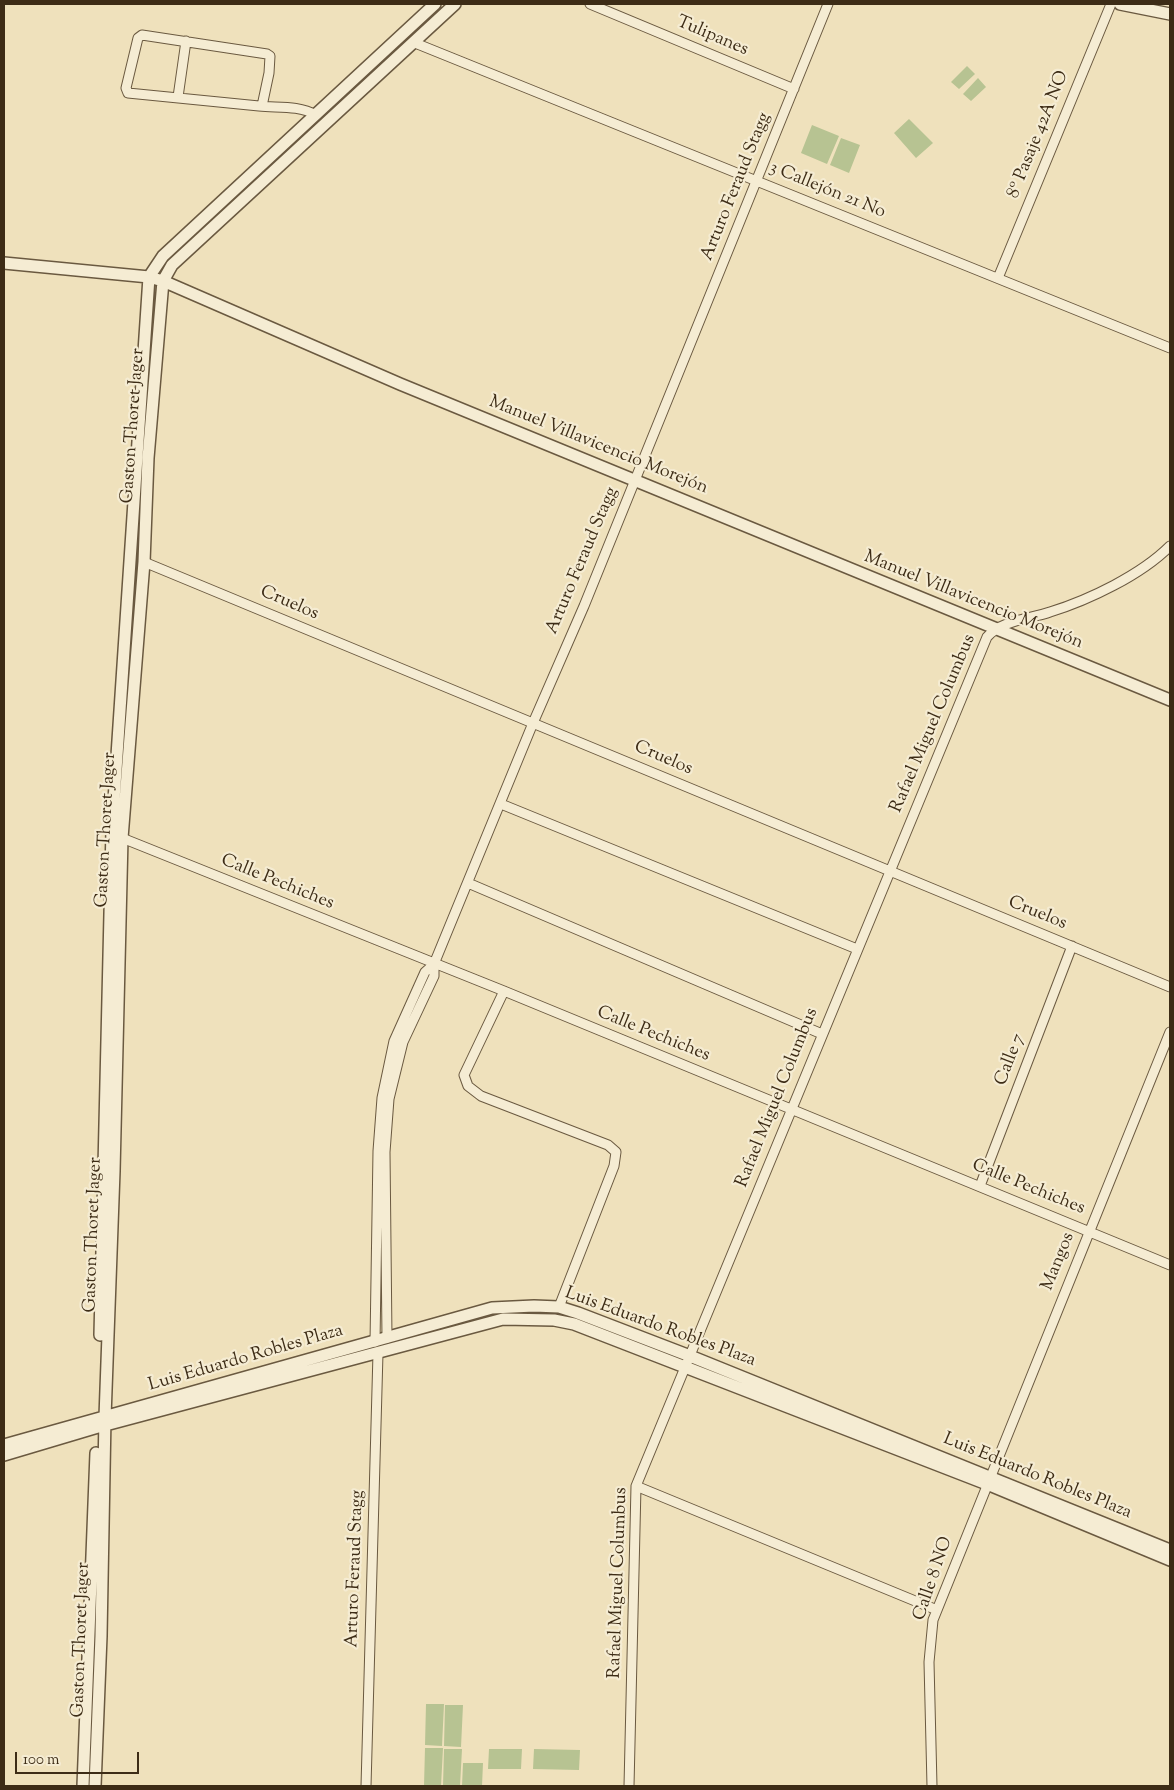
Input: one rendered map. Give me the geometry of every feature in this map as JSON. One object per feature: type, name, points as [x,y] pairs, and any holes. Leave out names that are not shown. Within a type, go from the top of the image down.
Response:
[{"type":"street","name":"Gaston Thoret Jager","points":[[95,1786],[101,1636],[101,1422],[111,859],[149,278],[163,256],[435,4]]},
{"type":"street","name":"Gaston Thoret Jager","points":[[83,1786],[114,1171],[122,838],[144,562],[148,458],[163,281],[172,265],[455,4]]},
{"type":"street","name":"Tulipanes","points":[[590,4],[794,89]]},
{"type":"street","name":"Arturo Feraud Stagg","points":[[387,1338],[385,1152],[389,1099],[398,1059],[434,976],[434,964],[533,723],[584,606],[828,4]]},
{"type":"street","name":"8º Pasaje 42A NO","points":[[998,278],[1111,4]]},
{"type":"street","points":[[1120,4],[1170,14]]},
{"type":"street","points":[[262,106],[269,73],[270,56],[267,54],[140,36],[126,88],[128,93],[178,97],[262,106],[307,110],[316,115]]},
{"type":"street","points":[[178,97],[186,42]]},
{"type":"street","name":"3 Callejón 21 No","points":[[414,43],[1170,348]]},
{"type":"street","name":"Manuel Villavicencio Morejón","points":[[4,263],[163,281],[400,384],[1170,700]]},
{"type":"street","name":"Rafael Miguel Columbus","points":[[629,1786],[636,1486],[987,637],[994,629],[1052,612],[1117,584],[1170,546]]},
{"type":"street","name":"Cruelos","points":[[144,562],[1170,987]]},
{"type":"street","points":[[501,804],[857,950]]},
{"type":"street","name":"Calle Pechiches","points":[[122,838],[504,991],[1170,1265]]},
{"type":"street","points":[[468,883],[822,1034]]},
{"type":"street","name":"Calle 7","points":[[980,1186],[1072,946]]},
{"type":"street","name":"Arturo Feraud Stagg","points":[[375,1342],[378,1152],[382,1098],[394,1041],[425,972],[434,964]]},
{"type":"street","points":[[504,991],[464,1075],[468,1086],[481,1096],[608,1145],[616,1152],[614,1166],[559,1307]]},
{"type":"street","name":"Mangos","points":[[988,1480],[1170,1032]]},
{"type":"street","name":"Luis Eduardo Robles Plaza","points":[[4,1455],[101,1422],[492,1308],[559,1307],[690,1356],[988,1480],[1170,1560]]},
{"type":"street","name":"Luis Eduardo Robles Plaza","points":[[4,1445],[378,1354],[503,1319],[554,1320],[574,1324],[1170,1550]]},
{"type":"street","name":"Arturo Feraud Stagg","points":[[366,1786],[378,1354]]},
{"type":"street","name":"Calle 8 NO","points":[[932,1786],[928,1662],[933,1620],[988,1480]]},
{"type":"street","points":[[636,1486],[937,1610]]},
{"type":"green space","points":[[967,66],[975,74],[959,89],[951,82]]},
{"type":"green space","points":[[978,78],[986,87],[971,101],[963,94]]},
{"type":"green space","points":[[909,119],[933,143],[916,158],[894,133]]},
{"type":"green space","points":[[812,125],[839,136],[827,164],[801,153]]},
{"type":"green space","points":[[841,138],[860,145],[849,173],[830,165]]},
{"type":"green space","points":[[426,1704],[444,1704],[442,1746],[425,1745]]},
{"type":"green space","points":[[445,1705],[463,1705],[461,1747],[444,1746]]},
{"type":"green space","points":[[425,1748],[443,1748],[441,1786],[424,1786]]},
{"type":"green space","points":[[444,1749],[462,1749],[460,1786],[443,1786]]},
{"type":"green space","points":[[489,1749],[522,1749],[521,1769],[488,1769]]},
{"type":"green space","points":[[534,1749],[580,1750],[579,1770],[533,1769]]},
{"type":"green space","points":[[463,1763],[483,1763],[482,1786],[462,1786]]}]
